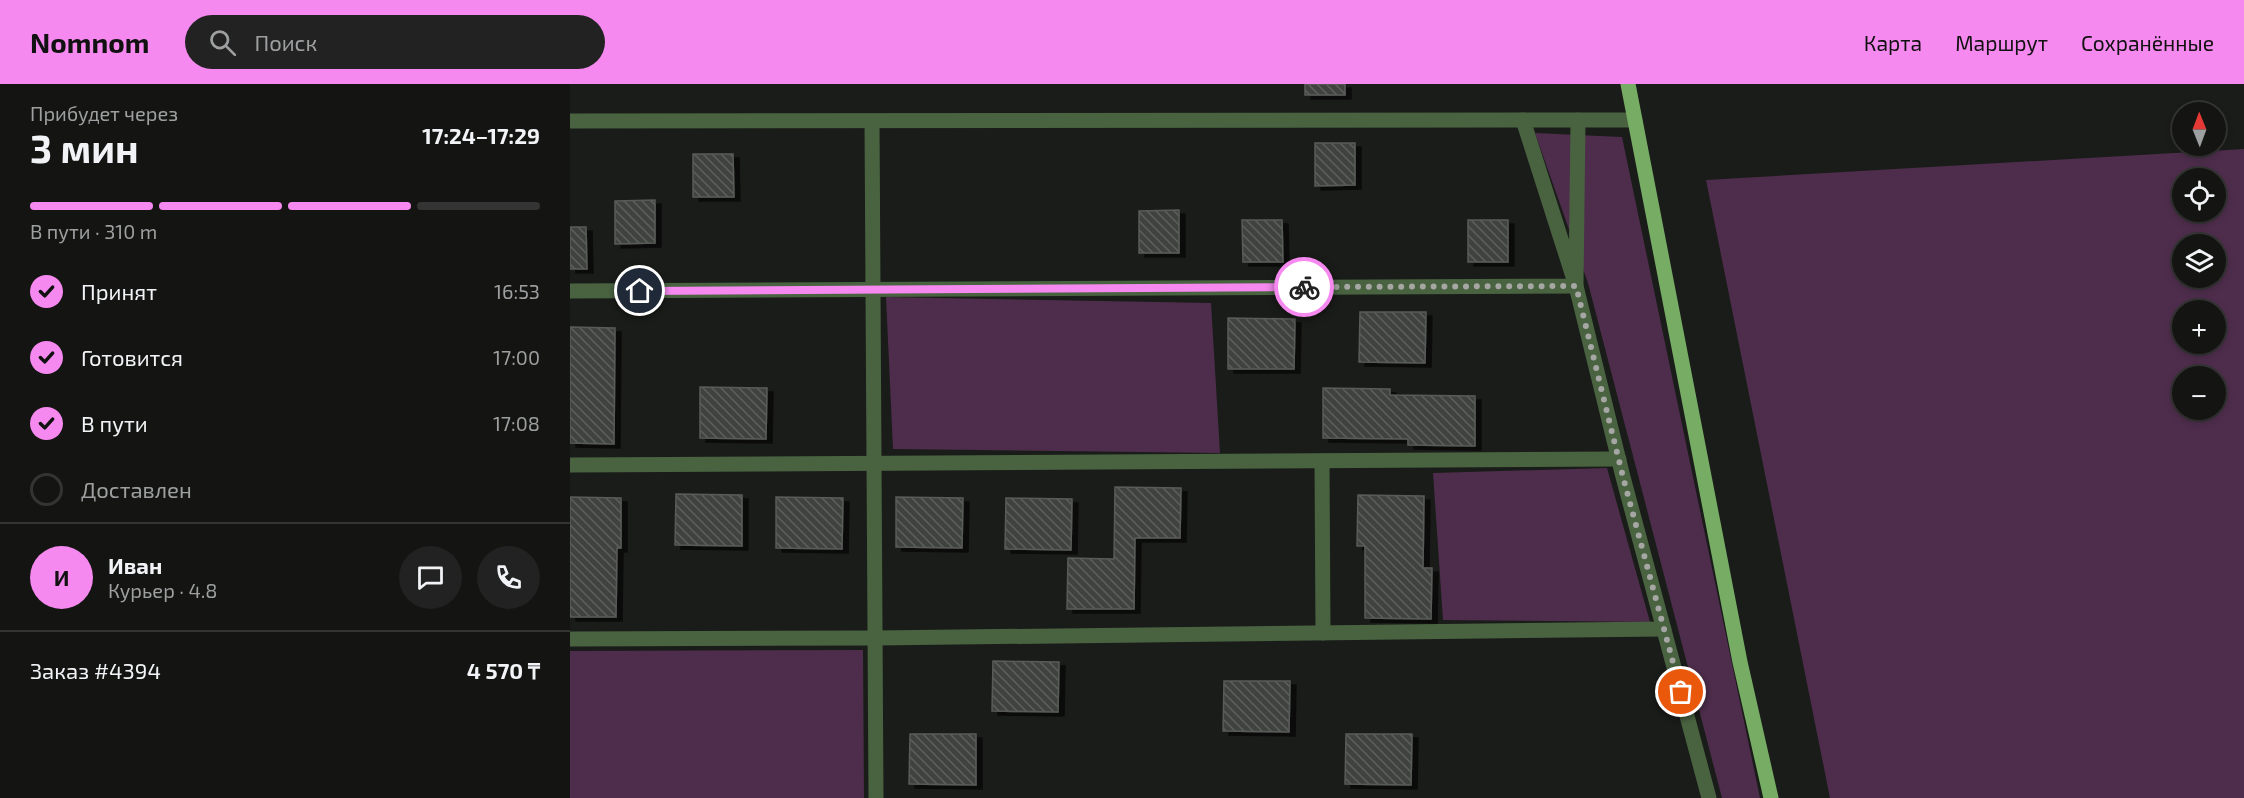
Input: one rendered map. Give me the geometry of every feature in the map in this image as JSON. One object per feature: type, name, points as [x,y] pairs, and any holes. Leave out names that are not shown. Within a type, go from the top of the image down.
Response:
[{"type":"main road","points":[[1628,84],[1740,662],[1771,798]]},
{"type":"street","points":[[1523,120],[1576,286],[1619,459],[1709,798]]},
{"type":"street","points":[[1576,286],[1578,120]]},
{"type":"street","points":[[570,121],[1635,120]]},
{"type":"street","points":[[872,121],[876,798]]},
{"type":"street","points":[[570,291],[1576,286]]},
{"type":"street","points":[[570,465],[1619,459]]},
{"type":"street","points":[[1322,461],[1323,633]]},
{"type":"street","points":[[570,639],[1664,629]]},
{"type":"shaded area","points":[[1535,133],[1622,137],[1760,798],[1722,798],[1588,283]]},
{"type":"shaded area","points":[[2244,149],[2244,798],[1830,798],[1706,180],[2172,153],[2172,156],[2226,156],[2226,150]]},
{"type":"shaded area","points":[[886,297],[1211,303],[1220,453],[893,449]]},
{"type":"shaded area","points":[[1607,468],[1650,622],[1443,620],[1433,473]]},
{"type":"shaded area","points":[[863,650],[864,798],[570,798],[570,651]]},
{"type":"building","points":[[1305,84],[1345,84],[1345,95],[1305,95]]},
{"type":"building","points":[[1315,143],[1355,143],[1355,185],[1315,186]]},
{"type":"building","points":[[693,154],[733,154],[734,197],[693,197]]},
{"type":"building","points":[[655,200],[655,243],[615,244],[615,201]]},
{"type":"building","points":[[1179,210],[1179,253],[1139,253],[1139,211]]},
{"type":"building","points":[[1242,220],[1282,220],[1283,262],[1243,262]]},
{"type":"building","points":[[1468,220],[1508,220],[1508,262],[1468,262]]},
{"type":"building","points":[[570,227],[586,227],[587,269],[570,269]]},
{"type":"building","points":[[1360,312],[1426,312],[1425,363],[1359,362]]},
{"type":"building","points":[[1228,318],[1295,319],[1294,369],[1228,369]]},
{"type":"building","points":[[570,327],[615,328],[614,444],[570,443]]},
{"type":"building","points":[[700,387],[767,388],[766,439],[700,438]]},
{"type":"building","points":[[1323,388],[1390,389],[1390,395],[1475,396],[1475,446],[1408,445],[1408,439],[1323,438]]},
{"type":"building","points":[[1115,487],[1181,488],[1180,538],[1135,538],[1134,609],[1067,609],[1068,558],[1114,559]]},
{"type":"building","points":[[676,494],[742,495],[742,546],[675,545]]},
{"type":"building","points":[[1358,495],[1424,496],[1423,568],[1432,568],[1431,619],[1365,618],[1365,546],[1357,546]]},
{"type":"building","points":[[570,497],[621,498],[621,548],[617,548],[616,617],[570,617]]},
{"type":"building","points":[[776,497],[843,498],[842,549],[776,548]]},
{"type":"building","points":[[896,497],[963,498],[962,548],[896,547]]},
{"type":"building","points":[[1006,498],[1072,499],[1071,550],[1005,549]]},
{"type":"building","points":[[993,661],[1059,662],[1058,712],[992,711]]},
{"type":"building","points":[[1224,681],[1290,681],[1289,732],[1223,731]]},
{"type":"building","points":[[910,734],[976,734],[976,785],[909,784]]},
{"type":"building","points":[[1346,734],[1412,734],[1411,785],[1345,784]]},
{"type":"way so far","points":[[1304,287],[1576,286],[1623,477],[1681,692]]},
{"type":"route","points":[[640,291],[1304,287]]}]
